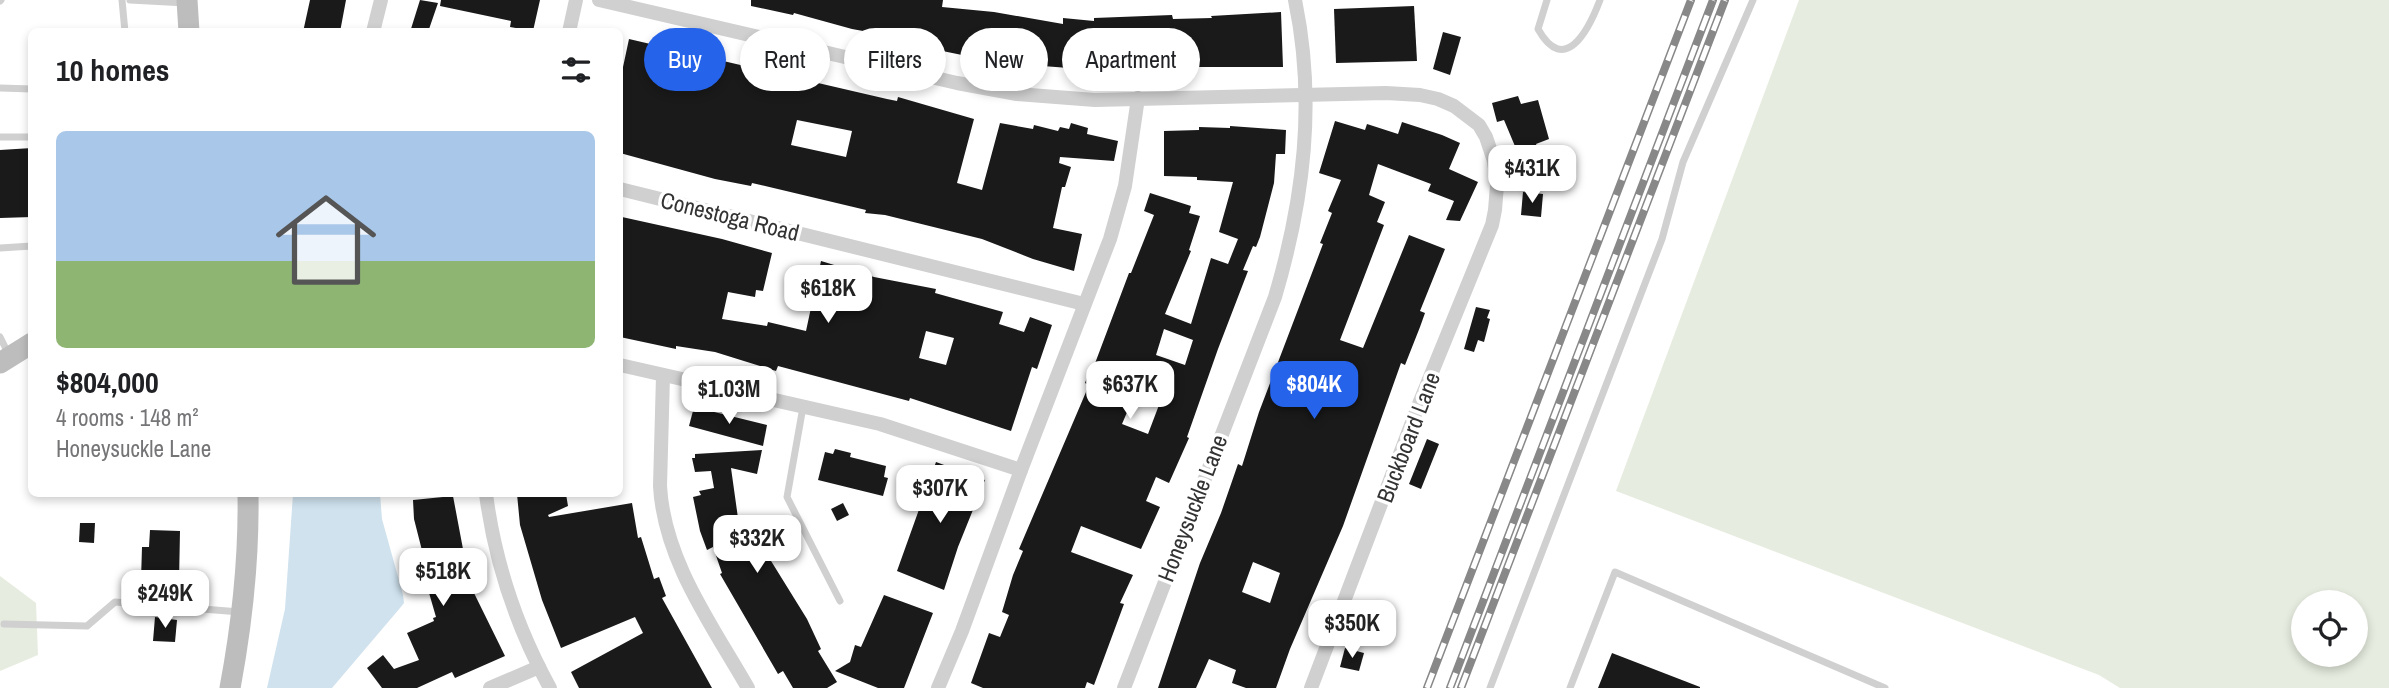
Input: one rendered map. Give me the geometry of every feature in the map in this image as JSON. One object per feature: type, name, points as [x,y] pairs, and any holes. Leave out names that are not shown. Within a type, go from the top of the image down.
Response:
[{"type":"main road","points":[[187,1],[189,28]]},
{"type":"main road","points":[[5,360],[28,345]]},
{"type":"main road","points":[[230,688],[241,612],[248,497]]},
{"type":"street","points":[[374,28],[381,0]]},
{"type":"street","points":[[570,28],[576,0]]},
{"type":"street","name":"Buckboard Lane","points":[[599,0],[994,90],[1095,100],[1386,93],[1420,95],[1454,106],[1479,125],[1494,161],[1497,185],[1492,225],[1414,417],[1311,688]]},
{"type":"street","name":"Honeysuckle Lane","points":[[1124,688],[1275,297],[1288,252],[1301,190],[1307,96],[1295,0]]},
{"type":"street","points":[[938,688],[962,631],[1118,214],[1125,186],[1138,98]]},
{"type":"street","name":"Conestoga Road","points":[[623,190],[1084,304]]},
{"type":"street","points":[[623,366],[880,424],[1021,470]]},
{"type":"street","points":[[663,376],[660,486],[669,537],[697,600],[748,688]]},
{"type":"street","points":[[486,497],[506,589],[522,633],[550,688]]},
{"type":"street","points":[[490,688],[538,667]]},
{"type":"lane","points":[[122,0],[125,28]]},
{"type":"lane","points":[[130,0],[187,1]]},
{"type":"lane","points":[[1547,0],[1538,29],[1545,40],[1558,49],[1569,49],[1578,43],[1600,0]]},
{"type":"lane","points":[[1490,688],[1662,239],[1682,162],[1753,0]]},
{"type":"lane","points":[[0,88],[28,89]]},
{"type":"lane","points":[[0,137],[28,137]]},
{"type":"lane","points":[[0,248],[28,246]]},
{"type":"lane","points":[[0,337],[5,360]]},
{"type":"lane","points":[[803,407],[787,498],[840,601]]},
{"type":"lane","points":[[1570,688],[1615,572],[1885,688]]},
{"type":"lane","points":[[4,624],[87,626],[115,602],[241,612]]},
{"type":"shaded area","points":[[1799,0],[2389,0],[2389,688],[2120,688],[2099,675],[1616,491]]},
{"type":"shaded area","points":[[0,576],[36,603],[38,655],[0,671]]},
{"type":"water","points":[[293,497],[380,497],[382,519],[404,603],[332,688],[267,688],[285,609]]},
{"type":"building","points":[[310,0],[346,0],[341,28],[304,28]]},
{"type":"building","points":[[420,0],[438,3],[429,28],[411,28]]},
{"type":"building","points":[[441,0],[540,0],[534,28],[510,27],[511,21],[440,6]]},
{"type":"building","points":[[751,0],[943,0],[942,7],[994,12],[1063,24],[1063,18],[1094,21],[1094,18],[1172,15],[1173,19],[1212,18],[1211,16],[1281,12],[1283,67],[1200,67],[1200,28],[1062,28],[1062,67],[1048,66],[1048,28],[960,28],[960,55],[946,52],[946,28],[848,28],[794,13],[793,15],[751,6]]},
{"type":"building","points":[[1414,6],[1417,61],[1336,63],[1334,9]]},
{"type":"building","points":[[1443,32],[1461,37],[1450,75],[1433,69]]},
{"type":"building","points":[[629,39],[644,42],[644,91],[726,91],[726,62],[740,65],[740,91],[830,91],[830,86],[897,101],[898,97],[974,119],[957,183],[982,190],[1000,123],[1033,129],[1034,125],[1058,131],[1060,127],[1069,129],[1071,123],[1088,128],[1087,134],[1118,141],[1114,161],[1060,157],[1059,163],[1071,167],[1065,187],[1062,187],[1053,228],[1082,234],[1074,271],[1033,259],[982,239],[885,215],[865,213],[866,210],[752,183],[751,186],[623,154],[623,67]],"holes":[[[797,120],[852,131],[846,157],[791,145]]]},
{"type":"building","points":[[1518,96],[1521,104],[1538,100],[1549,139],[1536,144],[1539,152],[1524,158],[1520,150],[1517,151],[1504,120],[1497,122],[1492,103]]},
{"type":"building","points":[[1335,121],[1365,130],[1367,124],[1398,134],[1402,122],[1460,143],[1449,169],[1478,182],[1460,221],[1446,220],[1454,201],[1428,191],[1431,184],[1378,164],[1369,195],[1385,202],[1377,222],[1384,225],[1340,340],[1363,348],[1409,235],[1445,249],[1420,311],[1425,313],[1420,327],[1405,365],[1401,363],[1343,526],[1276,688],[1246,688],[1232,683],[1236,670],[1209,659],[1196,688],[1158,688],[1200,563],[1238,464],[1242,466],[1259,412],[1323,244],[1320,243],[1332,213],[1328,211],[1341,180],[1319,173]],"holes":[[[1253,562],[1280,573],[1270,603],[1242,592]]]},
{"type":"building","points":[[1199,127],[1286,130],[1285,154],[1276,154],[1274,183],[1260,237],[1256,247],[1253,246],[1243,270],[1248,271],[1218,349],[1187,437],[1189,438],[1169,483],[1156,477],[1146,501],[1160,507],[1141,549],[1081,526],[1071,552],[1133,575],[1120,603],[1124,604],[1094,685],[1087,682],[1085,688],[983,688],[971,683],[989,633],[1000,637],[1009,615],[1002,612],[1023,551],[1019,549],[1089,385],[1085,383],[1154,215],[1144,211],[1150,193],[1191,206],[1189,213],[1200,216],[1189,250],[1191,251],[1165,314],[1191,324],[1211,258],[1228,264],[1238,239],[1219,232],[1233,182],[1164,176],[1164,131],[1199,130]],"holes":[[[1164,329],[1193,340],[1185,365],[1156,355]],[[1134,396],[1159,405],[1148,434],[1122,424]]]},
{"type":"building","points":[[28,148],[28,217],[0,218],[0,150]]},
{"type":"building","points":[[1523,192],[1543,194],[1541,217],[1521,215]]},
{"type":"building","points":[[623,217],[772,253],[763,291],[756,290],[755,297],[728,292],[722,319],[767,326],[768,322],[806,331],[821,261],[874,277],[936,289],[935,293],[1003,312],[999,324],[1024,332],[1030,317],[1052,325],[1037,369],[1032,367],[1011,431],[910,398],[909,401],[778,366],[776,371],[715,352],[676,346],[676,349],[623,338]],"holes":[[[926,331],[954,338],[946,365],[919,358]]]},
{"type":"building","points":[[1476,307],[1490,310],[1487,318],[1490,319],[1484,342],[1478,340],[1474,352],[1464,349]]},
{"type":"building","points":[[694,407],[767,425],[763,446],[689,426]]},
{"type":"building","points":[[1427,439],[1439,444],[1421,489],[1409,484]]},
{"type":"building","points":[[835,449],[851,453],[850,457],[886,466],[884,477],[888,478],[883,496],[818,480],[825,452],[833,454]]},
{"type":"building","points":[[762,450],[757,474],[731,468],[738,518],[744,516],[757,552],[763,548],[807,619],[821,649],[818,651],[837,682],[827,688],[793,688],[783,671],[778,674],[720,574],[722,573],[713,547],[707,550],[700,531],[693,497],[701,495],[699,491],[714,488],[711,471],[695,472],[692,458],[695,458],[695,454]]},
{"type":"building","points":[[936,462],[985,480],[944,590],[897,571]]},
{"type":"building","points":[[453,497],[463,549],[459,550],[471,594],[474,593],[505,656],[455,678],[452,672],[417,688],[382,688],[367,668],[383,655],[394,669],[419,660],[407,633],[434,621],[433,618],[436,617],[425,579],[429,578],[414,519],[413,500]]},
{"type":"building","points":[[517,497],[566,497],[568,506],[548,515],[549,517],[632,503],[638,538],[641,537],[654,579],[659,577],[666,596],[662,598],[712,688],[579,688],[571,672],[643,633],[635,617],[561,648],[542,600],[520,525]]},
{"type":"building","points":[[843,503],[849,515],[837,521],[831,509]]},
{"type":"building","points":[[80,523],[95,523],[94,543],[79,542]]},
{"type":"building","points":[[150,530],[180,531],[179,582],[141,580],[142,547],[149,547]]},
{"type":"building","points":[[884,595],[933,613],[904,688],[878,688],[835,671],[850,662],[855,645],[861,647]]},
{"type":"building","points":[[155,617],[177,620],[175,642],[153,641]]},
{"type":"building","points":[[1345,648],[1364,653],[1359,671],[1340,667]]},
{"type":"building","points":[[1612,653],[1700,687],[1700,688],[1598,688]]},
{"type":"railway","points":[[1427,688],[1691,0]]},
{"type":"railway","points":[[1450,688],[1713,0]]},
{"type":"railway","points":[[1461,688],[1725,0]]}]
